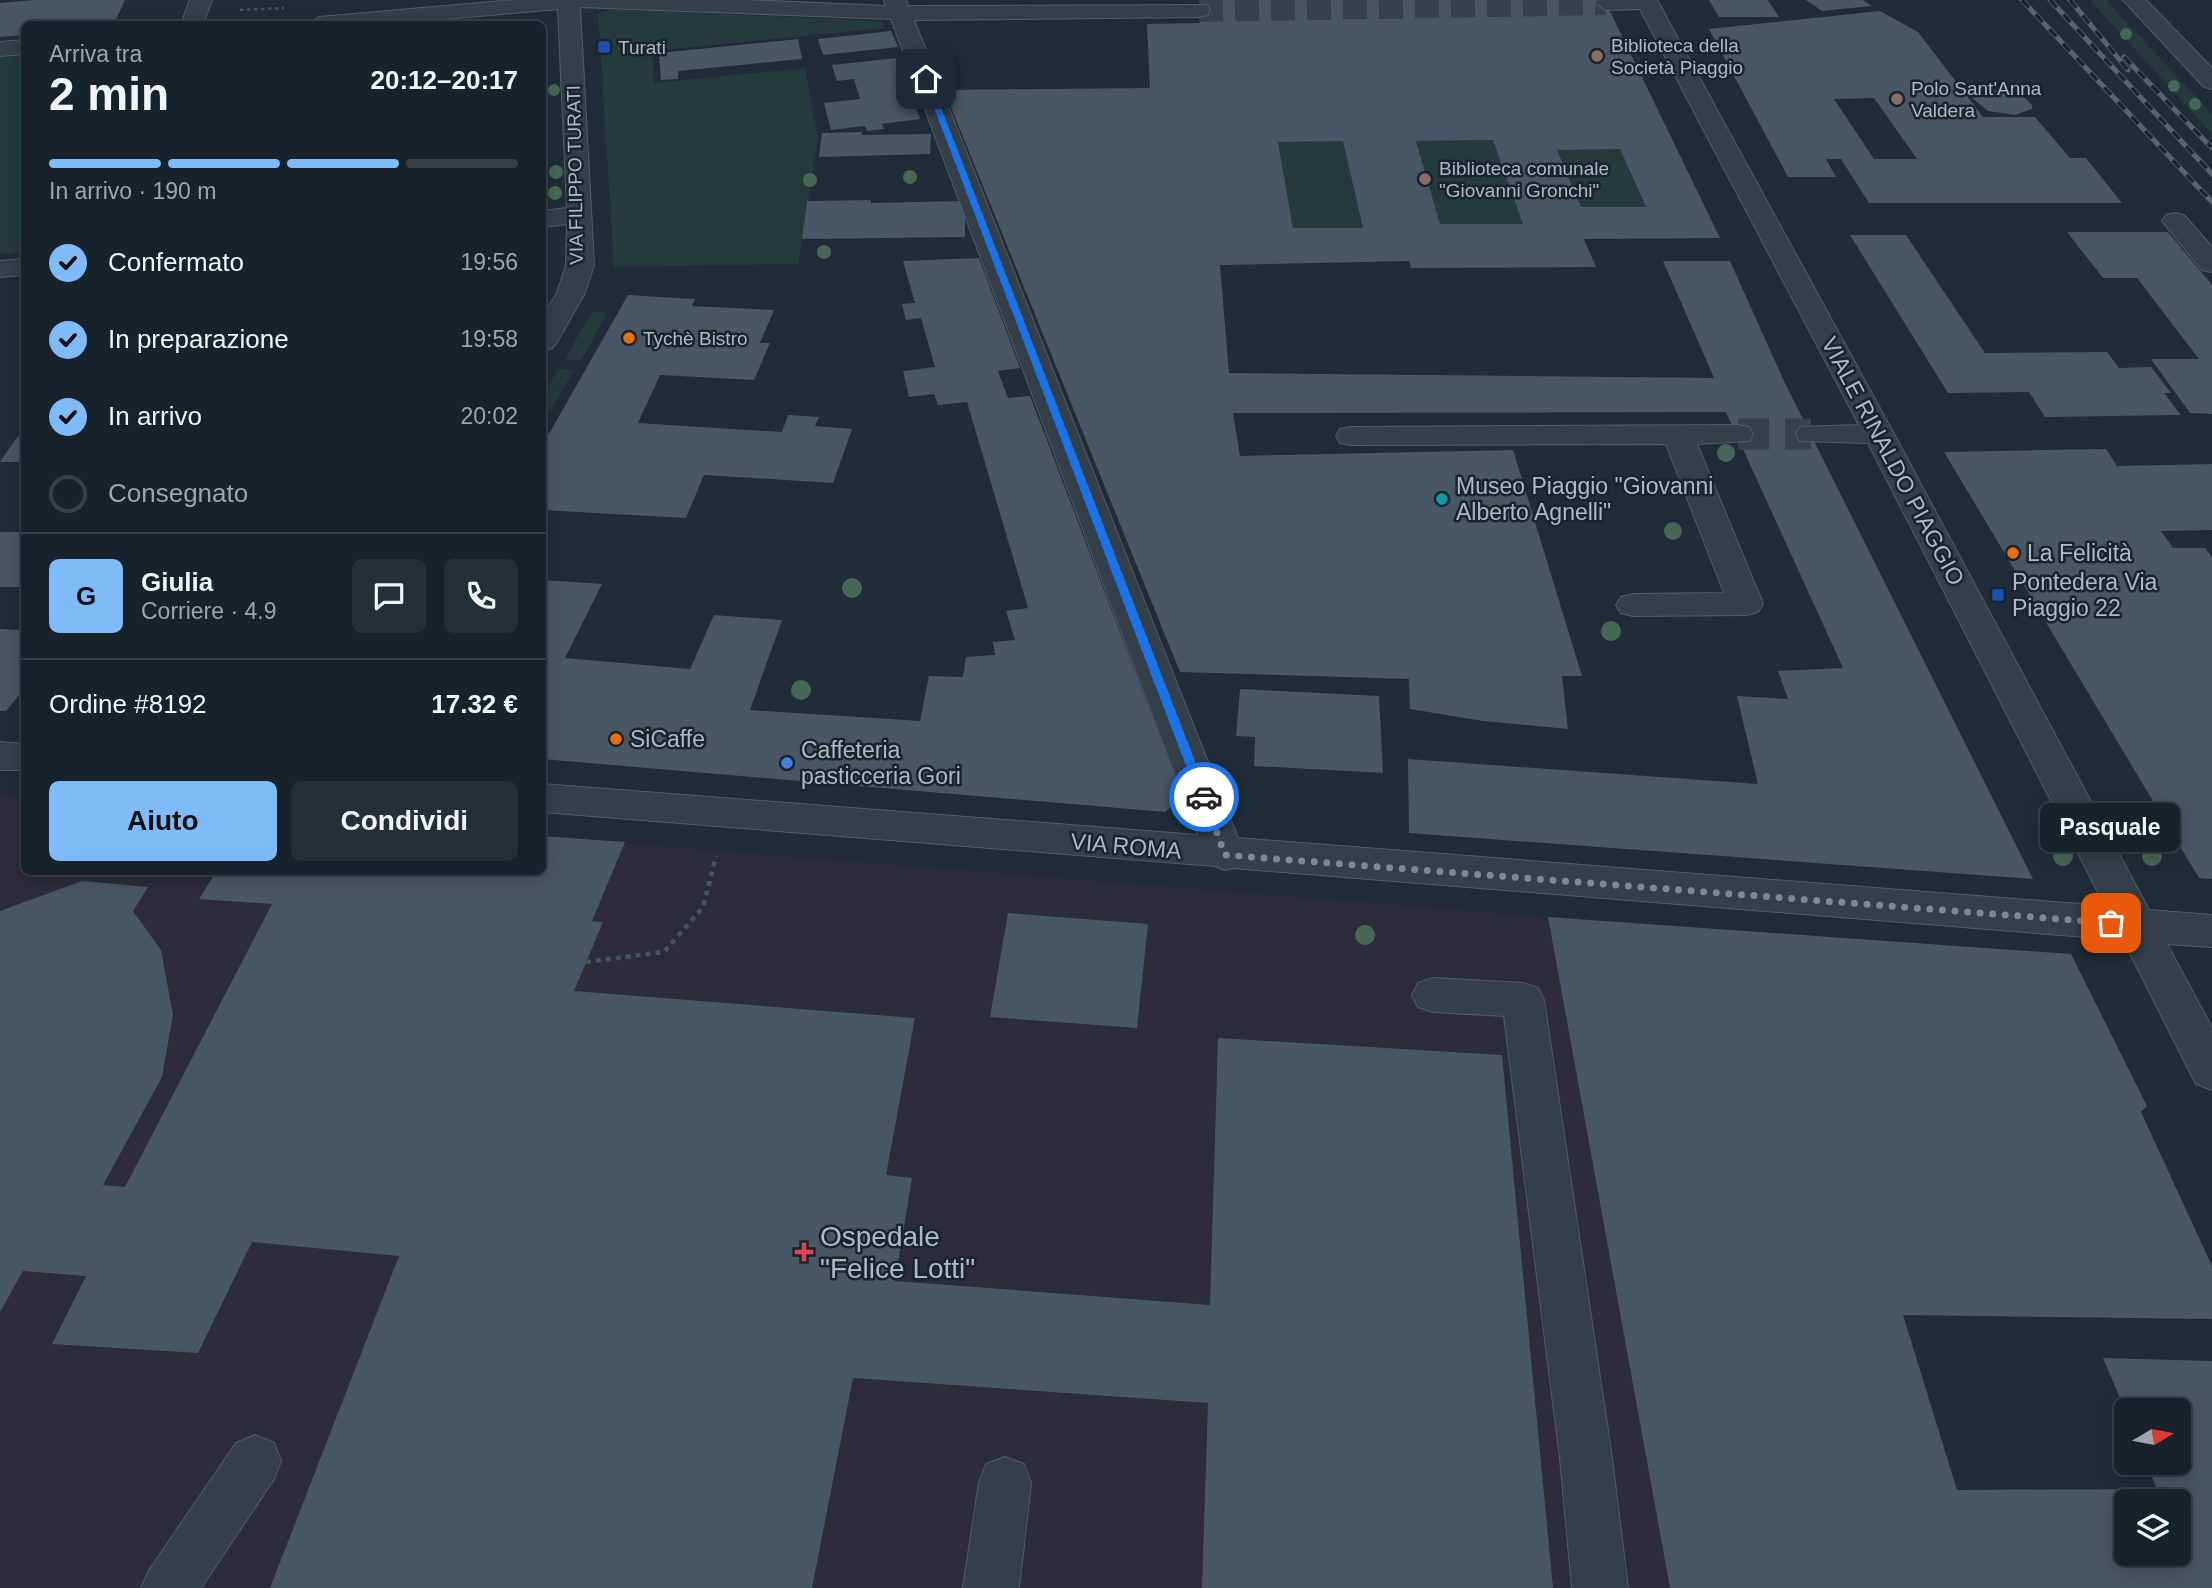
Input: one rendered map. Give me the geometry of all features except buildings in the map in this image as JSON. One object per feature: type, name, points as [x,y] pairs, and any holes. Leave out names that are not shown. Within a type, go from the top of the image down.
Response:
[{"type":"street","points":[[193,21],[201,0]]},
{"type":"street","points":[[2134,0],[2212,82]]},
{"type":"street","points":[[364,21],[513,11],[569,2],[625,1],[1199,10]]},
{"type":"street","points":[[1606,3],[1646,1]]},
{"type":"street","name":"VIALE RINALDO PIAGGIO","points":[[1646,1],[1879,434],[2212,1071]]},
{"type":"street","name":"VIA FILIPPO TURATI","points":[[550,315],[577,278],[580,215],[569,2]]},
{"type":"street","points":[[898,7],[1225,855]]},
{"type":"street","points":[[0,49],[21,47]]},
{"type":"street","points":[[546,219],[580,215]]},
{"type":"street","points":[[2175,221],[2212,264]]},
{"type":"street","points":[[0,269],[21,267]]},
{"type":"street","points":[[1351,436],[1738,434]]},
{"type":"street","points":[[1811,434],[1879,434]]},
{"type":"street","points":[[1633,604],[1746,604],[1678,435]]},
{"type":"street","points":[[0,756],[21,758]]},
{"type":"street","name":"VIA ROMA","points":[[546,797],[1225,855],[2212,931]]},
{"type":"street","points":[[1433,995],[1523,1000],[1586,1458],[1600,1588]]},
{"type":"street","points":[[169,1588],[255,1461]]},
{"type":"street","points":[[992,1588],[1005,1483]]},
{"type":"path","points":[[586,962],[664,952],[703,907],[719,845]]},
{"type":"shaded area","name":"Ospedale \"Felice Lotti\"","points":[[0,794],[21,795],[21,875],[546,875],[546,837],[1548,917],[1670,1588],[0,1588]]},
{"type":"green space","points":[[2090,0],[2106,0],[2212,114],[2212,134]]},
{"type":"green space","points":[[614,9],[882,21],[884,28],[652,51],[654,83],[805,68],[818,138],[798,264],[614,267],[598,13]]},
{"type":"green space","points":[[21,52],[21,252],[0,254],[0,54]]},
{"type":"green space","points":[[1493,140],[1523,224],[1440,224],[1416,141]]},
{"type":"green space","points":[[1343,141],[1363,228],[1293,228],[1278,142]]},
{"type":"green space","points":[[1620,149],[1646,207],[1581,207],[1557,150]]},
{"type":"green space","points":[[592,311],[607,313],[581,361],[565,359]]},
{"type":"green space","points":[[558,369],[574,370],[546,419],[546,391]]},
{"type":"tunnel","points":[[1199,10],[1606,3]]},
{"type":"tunnel","points":[[1738,434],[1811,434]]},
{"type":"railway","points":[[2022,0],[2212,202]]},
{"type":"railway","points":[[2050,0],[2212,174]]},
{"type":"railway","points":[[2070,0],[2128,70]]},
{"type":"railway","points":[[2124,57],[2211,147]]},
{"type":"way so far","points":[[1204,797],[1225,855],[2111,923]]},
{"type":"place","name":"Turati","points":[[604,47]]},
{"type":"place","name":"Biblioteca della Società Piaggio","points":[[1597,56]]},
{"type":"place","name":"Polo Sant'Anna Valdera","points":[[1897,99]]},
{"type":"place","name":"Biblioteca comunale \"Giovanni Gronchi\"","points":[[1425,179]]},
{"type":"place","name":"Tychè Bistro","points":[[629,338]]},
{"type":"place","name":"Museo Piaggio \"Giovanni Alberto Agnelli\"","points":[[1442,499]]},
{"type":"place","name":"La Felicità","points":[[2013,553]]},
{"type":"place","name":"Pontedera Via Piaggio 22","points":[[1998,595]]},
{"type":"place","name":"SiCaffe","points":[[616,739]]},
{"type":"place","name":"Caffeteria pasticceria Gori","points":[[787,763]]},
{"type":"place","name":"Pasquale","points":[[2111,923]]},
{"type":"place","name":"Ospedale \"Felice Lotti\"","points":[[804,1252]]},
{"type":"route","points":[[926,79],[1204,797]]}]
